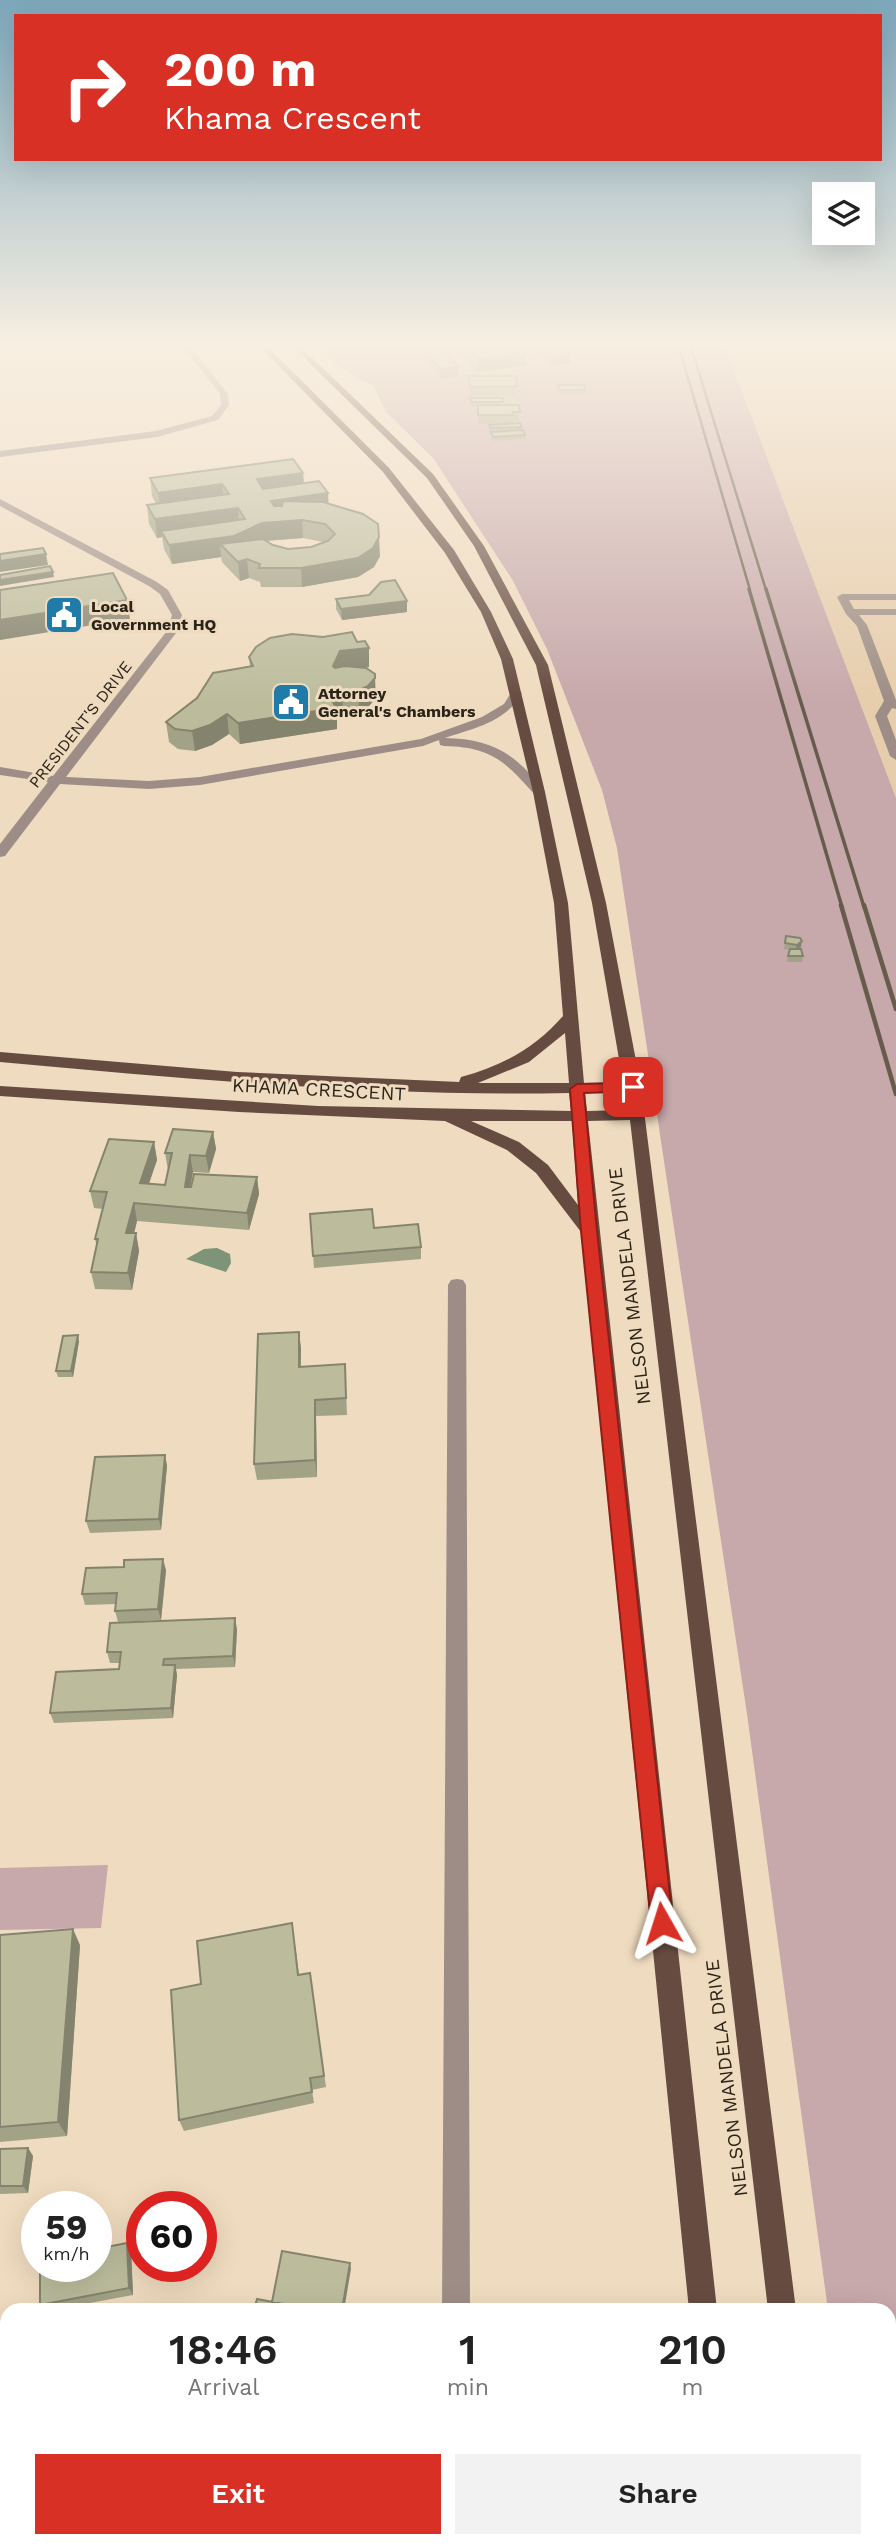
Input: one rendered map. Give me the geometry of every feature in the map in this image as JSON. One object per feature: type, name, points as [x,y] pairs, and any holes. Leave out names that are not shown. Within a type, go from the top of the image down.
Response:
[{"type":"main road","name":"NELSON MANDELA DRIVE","points":[[382,466],[450,552],[486,612],[507,659],[539,792],[561,903],[589,1231],[702,2303]]},
{"type":"main road","name":"NELSON MANDELA DRIVE","points":[[419,466],[479,546],[542,665],[596,890],[637,1115],[781,2303]]},
{"type":"main road","points":[[442,1086],[478,1079],[526,1059],[547,1042],[570,1017]]},
{"type":"main road","name":"KHAMA CRESCENT","points":[[0,1057],[191,1074],[442,1086],[577,1089],[633,1087]]},
{"type":"main road","name":"KHAMA CRESCENT","points":[[0,1091],[178,1104],[445,1116],[637,1115]]},
{"type":"main road","points":[[445,1116],[513,1146],[542,1169],[589,1231]]},
{"type":"street","name":"PRESIDENT'S DRIVE","points":[[0,502],[153,584],[164,592],[177,615],[172,631],[0,853]]},
{"type":"street","points":[[896,597],[842,597],[850,612],[862,625],[893,703],[881,716],[896,756]]},
{"type":"street","points":[[864,597],[871,612]]},
{"type":"street","points":[[850,612],[896,612]]},
{"type":"street","points":[[862,625],[871,612]]},
{"type":"street","points":[[0,771],[57,780],[176,785],[423,741],[486,720],[509,706],[516,694]]},
{"type":"street","points":[[423,741],[463,741],[500,752],[539,792]]},
{"type":"street","points":[[456,2303],[457,1285]]},
{"type":"shaded area","points":[[438,466],[770,466],[896,798],[896,2303],[827,2303],[747,1714],[617,848],[602,790],[547,649],[512,579]]},
{"type":"shaded area","points":[[770,466],[896,466],[896,798]]},
{"type":"shaded area","points":[[217,1248],[230,1254],[231,1263],[226,1272],[186,1259],[204,1249]]},
{"type":"shaded area","points":[[108,1865],[101,1928],[0,1930],[0,1868]]},
{"type":"building","points":[[241,466],[298,466],[303,473],[257,479],[263,489],[319,481],[328,493],[271,501],[274,506],[282,506],[283,501],[323,502],[363,514],[378,524],[379,537],[373,548],[358,558],[301,568],[259,568],[260,564],[247,559],[238,562],[220,544],[263,539],[288,549],[311,547],[328,541],[335,534],[325,524],[302,520],[262,523],[234,536],[169,545],[161,531],[245,519],[238,508],[155,519],[147,505],[229,494],[222,484],[158,493],[150,478]]},
{"type":"building","points":[[43,548],[46,554],[0,561],[0,554]]},
{"type":"building","points":[[50,566],[53,572],[0,580],[0,575]]},
{"type":"building","points":[[113,573],[127,600],[0,620],[0,590]]},
{"type":"building","points":[[395,580],[407,601],[341,609],[336,599],[369,595],[381,582]]},
{"type":"building","points":[[352,632],[357,642],[365,641],[369,648],[340,651],[333,666],[366,668],[375,674],[375,678],[368,686],[358,691],[342,692],[331,698],[336,708],[238,723],[227,714],[210,725],[192,731],[175,729],[166,722],[197,698],[213,673],[253,666],[249,657],[256,647],[270,638],[292,634],[323,637]]},
{"type":"building","points":[[786,936],[800,938],[802,941],[797,945],[785,943]]},
{"type":"building","points":[[790,949],[801,949],[803,956],[788,956]]},
{"type":"building","points":[[173,1129],[213,1132],[206,1156],[190,1155],[185,1187],[191,1187],[194,1174],[257,1177],[247,1213],[134,1203],[126,1233],[136,1233],[128,1273],[91,1272],[98,1239],[95,1239],[107,1192],[90,1191],[109,1139],[154,1142],[140,1183],[165,1185],[172,1153],[165,1153]]},
{"type":"building","points":[[372,1209],[374,1228],[418,1224],[421,1247],[313,1256],[310,1214]]},
{"type":"building","points":[[299,1332],[299,1367],[345,1364],[346,1398],[315,1400],[315,1460],[254,1464],[258,1334]]},
{"type":"building","points":[[78,1335],[71,1371],[56,1371],[63,1336]]},
{"type":"building","points":[[165,1455],[159,1519],[86,1521],[95,1457]]},
{"type":"building","points":[[163,1559],[158,1609],[115,1611],[117,1593],[82,1594],[86,1568],[124,1567],[124,1560]]},
{"type":"building","points":[[235,1618],[233,1656],[164,1659],[163,1665],[175,1665],[171,1708],[50,1713],[56,1672],[119,1669],[121,1652],[107,1652],[110,1623]]},
{"type":"building","points":[[292,1923],[298,1975],[310,1973],[324,2076],[310,2078],[312,2092],[179,2120],[171,1990],[201,1984],[197,1941]]},
{"type":"building","points":[[73,1929],[58,2122],[0,2127],[0,1935]]},
{"type":"building","points":[[28,2148],[23,2186],[0,2186],[0,2149]]},
{"type":"building","points":[[126,2243],[126,2282],[129,2282],[129,2288],[40,2303],[40,2282],[112,2282],[112,2246]]},
{"type":"building","points":[[282,2251],[350,2263],[343,2303],[272,2302]]},
{"type":"building","points":[[257,2299],[278,2303],[256,2303]]},
{"type":"railway","points":[[714,466],[750,590]]},
{"type":"railway","points":[[728,466],[766,590]]},
{"type":"railway","points":[[749,589],[842,907]]},
{"type":"railway","points":[[766,589],[864,907]]},
{"type":"railway","points":[[841,905],[896,1094]]},
{"type":"railway","points":[[864,905],[896,1009]]},
{"type":"place","name":"Local Government HQ","points":[[64,615]]},
{"type":"place","name":"Attorney General's Chambers","points":[[291,702]]},
{"type":"route","points":[[633,1087],[577,1089],[589,1231],[662,1923]]}]
